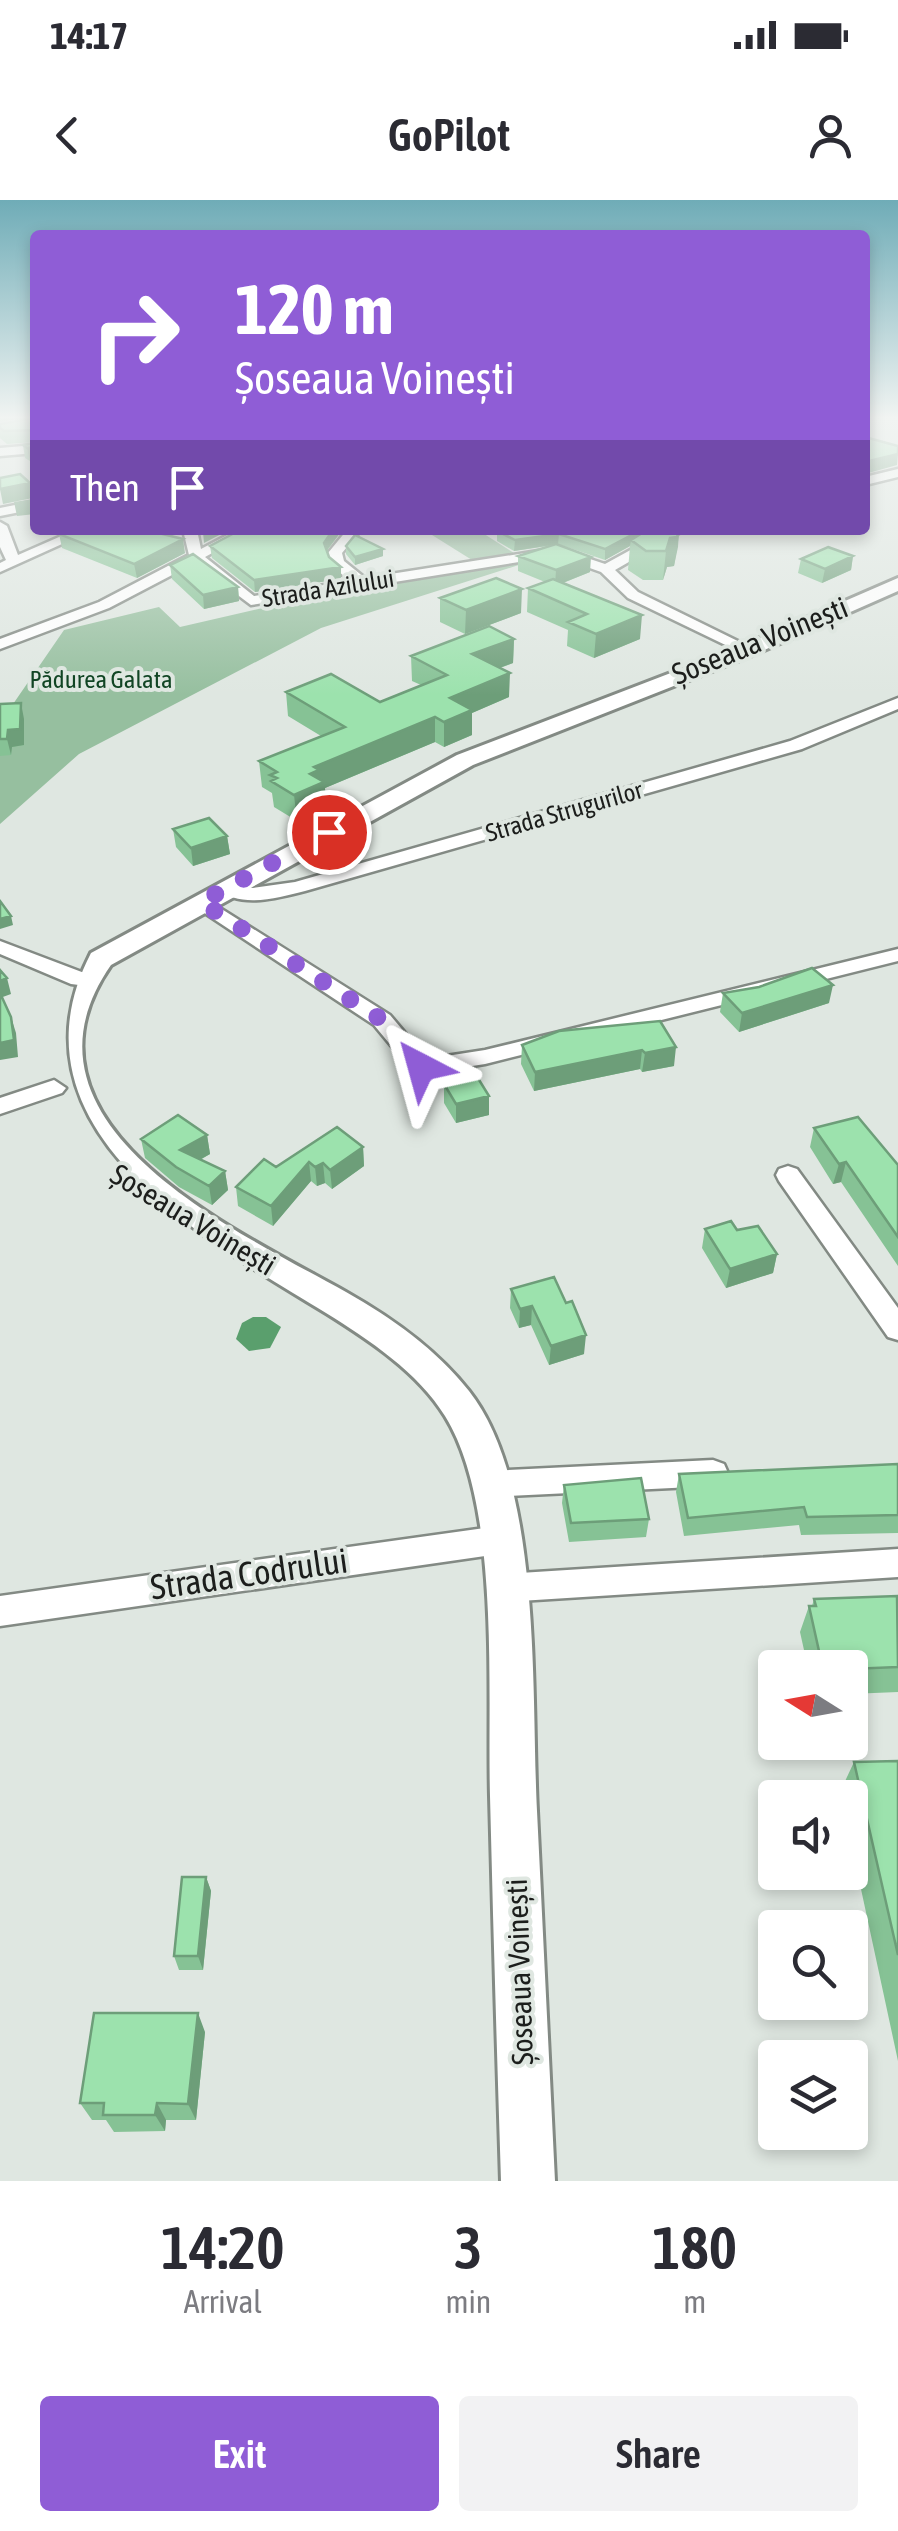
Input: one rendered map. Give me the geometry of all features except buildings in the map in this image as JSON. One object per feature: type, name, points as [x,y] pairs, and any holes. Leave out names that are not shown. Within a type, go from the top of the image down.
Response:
[{"type":"main road","name":"Șoseaua Voinești","points":[[528,2181],[504,1588],[490,1484],[460,1406],[431,1372],[356,1318],[118,1178],[74,1136],[49,1068],[51,1026],[79,979],[102,959],[478,754],[748,650],[898,584]]},
{"type":"street","points":[[0,526],[10,557],[18,560]]},
{"type":"street","points":[[0,568],[75,535]]},
{"type":"street","points":[[191,535],[196,556]]},
{"type":"street","points":[[0,644],[104,606],[237,535]]},
{"type":"street","points":[[350,535],[335,554],[338,563],[362,583]]},
{"type":"street","points":[[606,569],[668,535]]},
{"type":"street","name":"Strada Azilului","points":[[196,556],[251,601],[544,552],[565,553],[606,569],[633,595],[748,650]]},
{"type":"street","name":"Strada Strugurilor","points":[[226,888],[240,895],[259,895],[298,887],[796,744],[898,703]]},
{"type":"street","points":[[201,902],[382,1020],[421,1067],[485,1057],[898,955]]},
{"type":"street","points":[[0,947],[79,979]]},
{"type":"street","points":[[0,1106],[54,1088]]},
{"type":"street","points":[[788,1175],[898,1330]]},
{"type":"street","points":[[490,1484],[743,1472]]},
{"type":"street","name":"Strada Codrului","points":[[0,1610],[499,1540]]},
{"type":"street","points":[[504,1588],[898,1564]]},
{"type":"green space","name":"Pădurea Galata","points":[[432,535],[486,535],[528,562],[321,628],[79,754],[0,824],[0,723],[64,630],[159,607],[180,627],[472,560]]},
{"type":"shaded area","points":[[253,1317],[266,1317],[281,1327],[270,1348],[249,1351],[236,1339],[242,1323]]},
{"type":"route","points":[[329,832],[201,902],[382,1020],[415,1055],[421,1067]]}]
